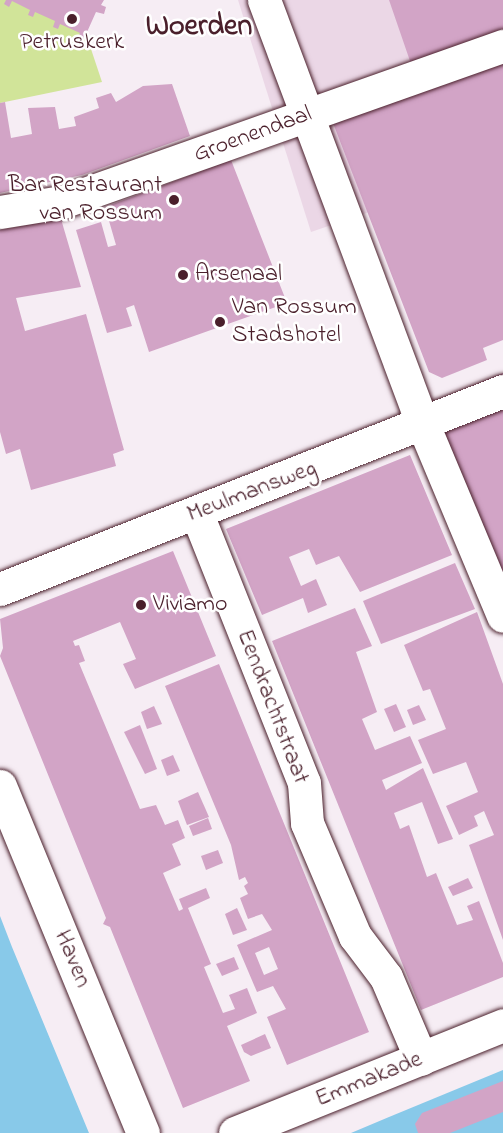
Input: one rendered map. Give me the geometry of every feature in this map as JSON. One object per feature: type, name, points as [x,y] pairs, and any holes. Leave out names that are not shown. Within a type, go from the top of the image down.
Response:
[{"type":"street","points":[[264,0],[423,426],[503,616]]},
{"type":"street","name":"Groenendaal","points":[[0,212],[62,202],[503,46]]},
{"type":"street","name":"Meulmansweg","points":[[0,588],[423,426],[503,391]]},
{"type":"street","name":"Eendrachtstraat","points":[[197,514],[304,783],[311,833],[355,936],[386,977],[421,1059]]},
{"type":"street","name":"Haven","points":[[0,786],[143,1133]]},
{"type":"street","name":"Emmakade","points":[[235,1133],[503,1025]]},
{"type":"shaded area","points":[[238,0],[503,0],[503,166],[311,232]]},
{"type":"green space","points":[[0,0],[14,0],[86,34],[102,82],[0,103]]},
{"type":"water","points":[[0,916],[12,947],[89,1133],[0,1133]]},
{"type":"water","points":[[503,1070],[503,1133],[351,1133],[389,1117]]},
{"type":"building","name":"Petruskerk","points":[[6,0],[104,0],[101,5],[106,7],[104,14],[96,12],[83,41],[77,39],[80,33],[60,24],[58,29],[53,27],[55,21],[35,12],[33,17],[28,15],[30,10],[12,1],[9,7],[4,4]]},
{"type":"building","points":[[389,0],[503,0],[503,340],[483,348],[487,360],[442,378],[429,372],[333,123],[421,93]]},
{"type":"building","points":[[172,84],[190,136],[82,175],[0,193],[0,103],[5,102],[11,138],[32,134],[28,108],[55,107],[59,129],[76,126],[74,117],[99,108],[96,98],[111,93],[116,102],[143,86]]},
{"type":"building","name":"Arsenaal","points":[[231,160],[287,303],[149,352],[134,305],[126,308],[132,326],[107,333],[76,230],[101,222],[108,247],[116,245],[105,207]]},
{"type":"building","points":[[61,219],[81,287],[16,298],[25,331],[86,314],[124,450],[113,454],[116,466],[31,490],[20,449],[6,454],[0,432],[0,230]]},
{"type":"building","points":[[503,373],[503,606],[422,406]]},
{"type":"building","points":[[410,455],[452,555],[360,592],[339,556],[316,565],[309,549],[289,557],[301,586],[316,579],[327,605],[308,613],[303,598],[262,615],[226,529]]},
{"type":"building","points":[[173,551],[216,656],[135,689],[123,664],[136,659],[120,622],[73,641],[75,646],[79,645],[85,661],[79,663],[140,809],[156,805],[165,825],[178,820],[185,838],[172,844],[181,865],[163,873],[179,911],[183,909],[179,899],[206,888],[210,898],[188,908],[211,964],[204,967],[223,1013],[235,1009],[229,995],[247,988],[257,1013],[227,1026],[250,1081],[183,1108],[110,927],[103,924],[106,918],[0,656],[3,648],[0,619]]},
{"type":"building","points":[[455,563],[475,609],[381,644],[363,601]]},
{"type":"building","points":[[355,608],[372,646],[356,652],[377,712],[362,719],[375,750],[410,736],[422,763],[382,780],[386,790],[423,768],[453,839],[438,844],[422,802],[394,813],[400,829],[409,825],[427,877],[436,873],[457,925],[473,920],[467,906],[479,901],[503,963],[503,977],[421,1010],[272,641]]},
{"type":"building","points":[[477,612],[503,684],[503,940],[469,845],[494,835],[484,811],[474,816],[478,826],[459,835],[446,806],[478,792],[466,762],[433,774],[418,740],[446,729],[430,689],[423,691],[404,645]]},
{"type":"building","points":[[219,664],[369,1032],[287,1065],[267,1017],[286,1009],[273,986],[257,992],[237,945],[272,930],[262,914],[248,919],[240,898],[248,894],[244,886],[248,883],[245,877],[239,880],[231,845],[165,686]],"holes":[[[269,947],[278,969],[264,975],[255,953]]]},
{"type":"building","points":[[396,704],[406,727],[394,732],[384,709]]},
{"type":"building","points":[[419,705],[426,720],[413,725],[407,710]]},
{"type":"building","points":[[154,706],[162,724],[147,729],[141,712]]},
{"type":"building","points":[[140,725],[157,769],[145,774],[124,732]]},
{"type":"building","points":[[173,755],[180,771],[167,776],[161,760]]},
{"type":"building","points":[[198,792],[209,817],[187,825],[178,801]]},
{"type":"building","points":[[208,818],[212,829],[193,836],[189,826]]},
{"type":"building","points":[[218,850],[223,863],[206,870],[201,856]]},
{"type":"building","points":[[468,878],[473,888],[453,896],[448,887]]},
{"type":"building","points":[[237,908],[247,930],[233,935],[225,914]]},
{"type":"building","points":[[234,957],[239,969],[222,976],[216,964]]},
{"type":"building","points":[[265,1034],[271,1048],[251,1056],[244,1052],[241,1045]]},
{"type":"building","points":[[503,1081],[503,1112],[450,1133],[418,1133],[415,1124],[422,1113]]},
{"type":"place","name":"Petruskerk","points":[[72,19]]},
{"type":"place","name":"Bar Restaurant van Rossum","points":[[174,200]]},
{"type":"place","name":"Arsenaal","points":[[183,275]]},
{"type":"place","name":"Van Rossum Stadshotel","points":[[220,322]]},
{"type":"place","name":"Viviamo","points":[[141,605]]},
{"type":"district","name":"Woerden","points":[[199,27]]}]
